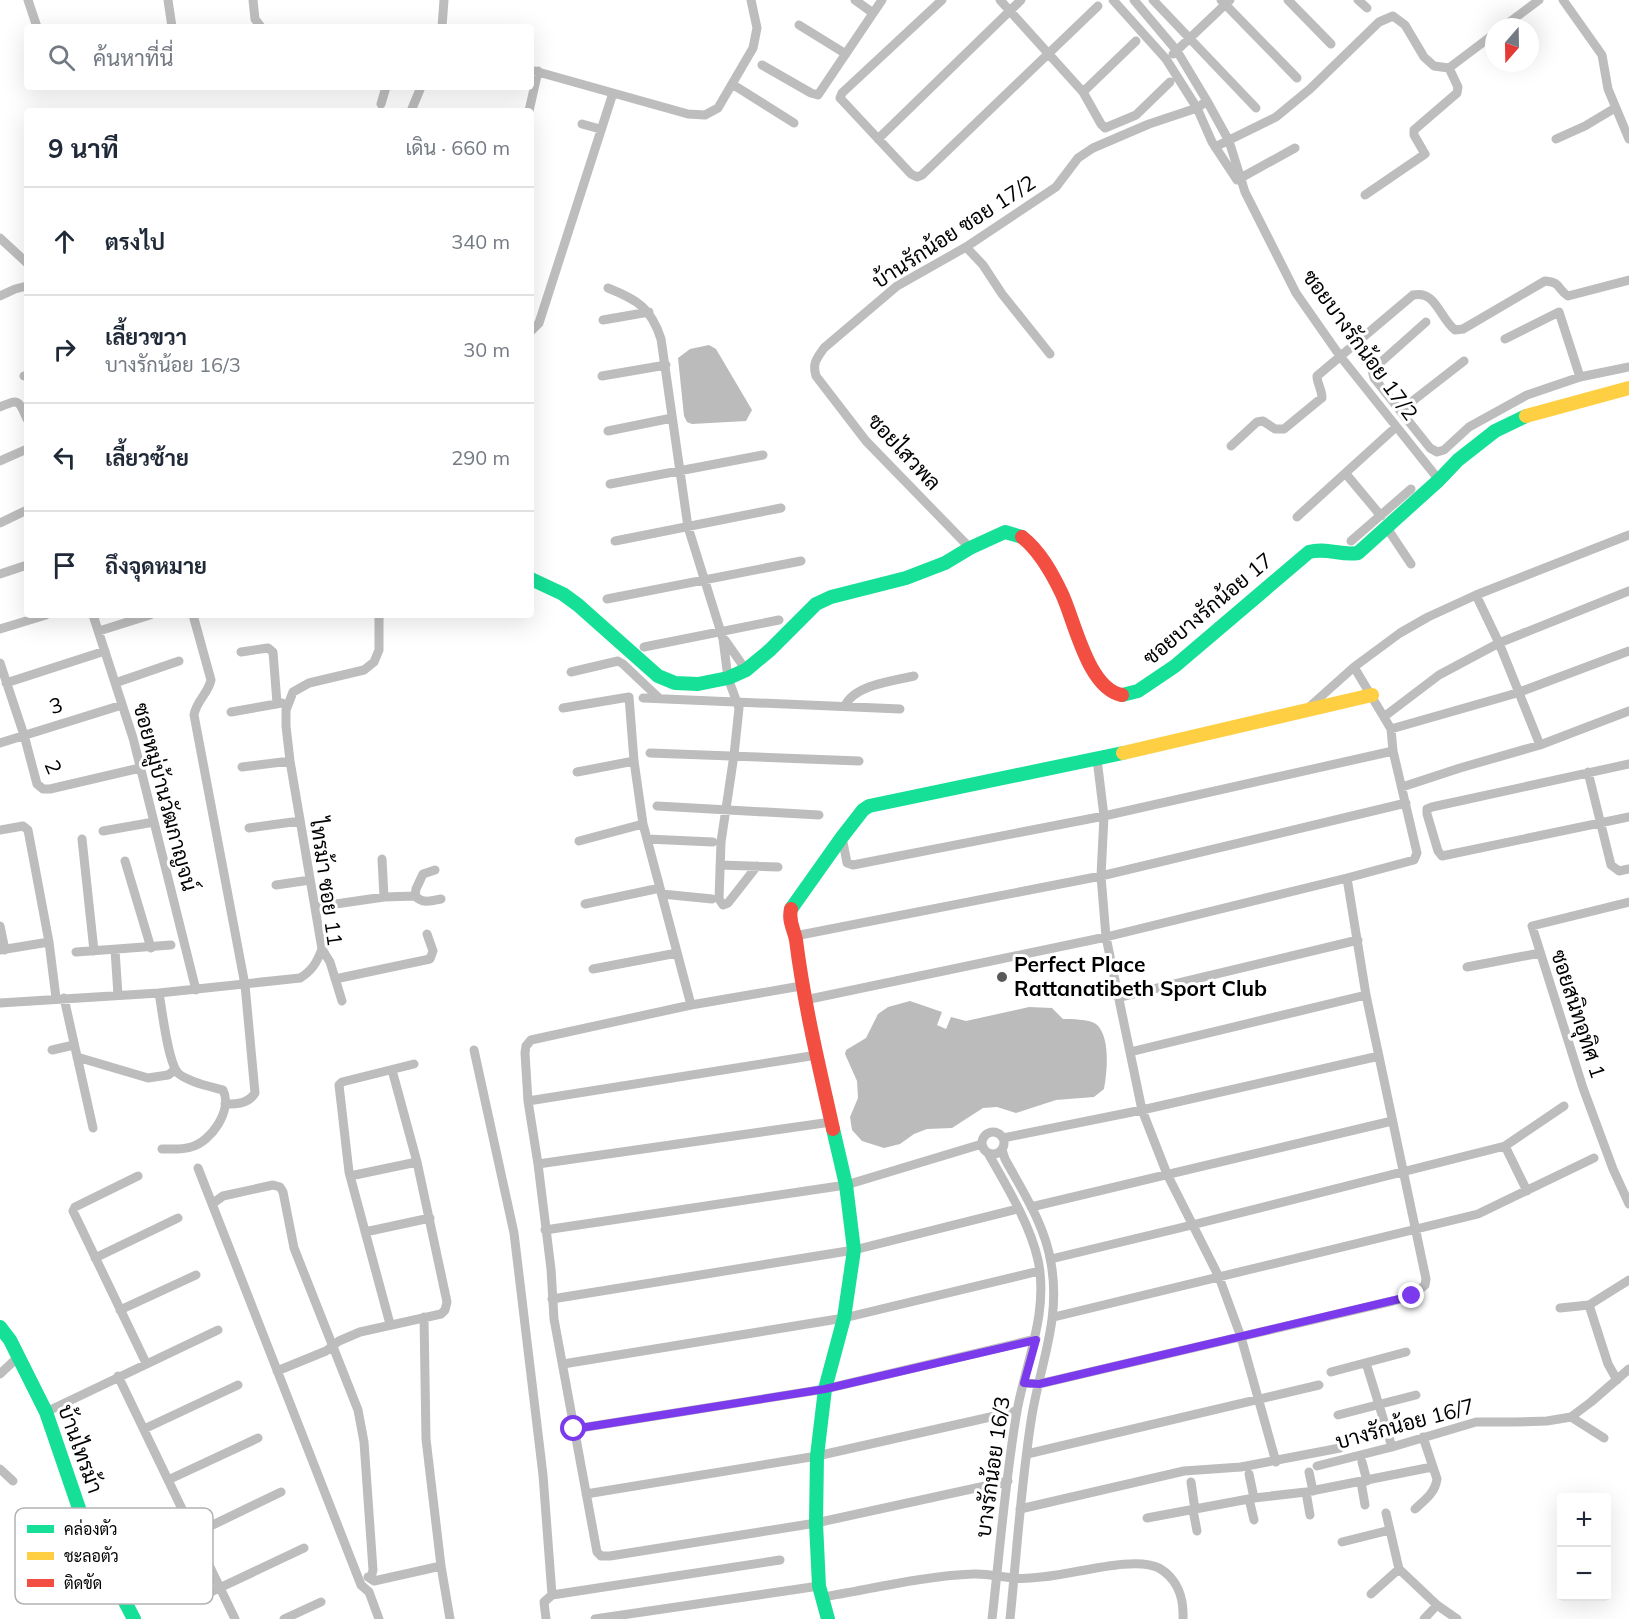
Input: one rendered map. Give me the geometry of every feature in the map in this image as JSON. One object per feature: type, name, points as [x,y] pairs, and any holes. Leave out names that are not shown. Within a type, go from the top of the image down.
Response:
[{"type":"street","points":[[28,0],[36,24]]},
{"type":"street","points":[[168,0],[172,24]]},
{"type":"street","points":[[253,0],[255,19],[259,24]]},
{"type":"street","points":[[442,24],[444,0]]},
{"type":"street","points":[[535,71],[688,114],[705,115],[718,108],[753,48],[757,28],[751,0]]},
{"type":"street","points":[[855,0],[873,14]]},
{"type":"street","points":[[762,65],[818,95],[882,0]]},
{"type":"street","points":[[942,0],[842,93],[840,98],[911,174],[917,177],[922,175],[1098,6]]},
{"type":"street","points":[[1000,0],[1083,92],[1105,128],[1136,115],[1170,82]]},
{"type":"street","points":[[878,139],[1021,0]]},
{"type":"street","name":"ซอยบางรักน้อย 17/2","points":[[1113,0],[1166,59],[1197,108],[1215,147],[1239,179]]},
{"type":"street","name":"ซอยบางรักน้อย 17/2","points":[[1134,0],[1177,51],[1207,101],[1229,141],[1239,179],[1245,192],[1296,293],[1340,356],[1439,480]]},
{"type":"street","points":[[1153,0],[1256,108]]},
{"type":"street","points":[[1288,0],[1331,44]]},
{"type":"street","points":[[1358,0],[1366,9]]},
{"type":"street","points":[[1515,18],[1539,0]]},
{"type":"street","points":[[1563,0],[1602,55],[1608,89],[1629,139]]},
{"type":"street","points":[[1166,59],[1190,39],[1226,2],[1297,78]]},
{"type":"street","points":[[1215,147],[1276,117],[1310,89],[1379,22],[1393,16],[1405,24],[1412,39],[1434,66],[1449,68],[1485,41]]},
{"type":"street","points":[[799,26],[846,54]]},
{"type":"street","points":[[1083,92],[1136,41]]},
{"type":"street","points":[[1365,195],[1425,154],[1414,135],[1414,130],[1457,93],[1458,87],[1449,68]]},
{"type":"street","points":[[732,84],[794,123]]},
{"type":"street","points":[[381,104],[385,90]]},
{"type":"street","points":[[412,108],[420,90]]},
{"type":"street","points":[[529,108],[532,90]]},
{"type":"street","points":[[534,327],[539,323],[613,93]]},
{"type":"street","name":"บ้านรักน้อย ซอย 17/2","points":[[816,376],[813,367],[824,348],[897,286],[966,247],[1056,187],[1078,158],[1093,148],[1149,124],[1197,108],[1207,101]]},
{"type":"street","points":[[1556,139],[1585,126],[1615,108]]},
{"type":"street","points":[[582,124],[600,129]]},
{"type":"street","points":[[1239,179],[1295,148]]},
{"type":"street","points":[[0,238],[24,260]]},
{"type":"street","points":[[966,247],[983,265],[1002,294],[1050,354]]},
{"type":"street","points":[[1231,446],[1257,422],[1263,421],[1275,429],[1284,429],[1322,398],[1317,376],[1413,295],[1422,293],[1430,297],[1455,330],[1464,329],[1545,281],[1554,281],[1568,296],[1629,280]]},
{"type":"street","points":[[0,296],[24,287]]},
{"type":"street","points":[[608,288],[628,296],[649,312],[658,331],[666,365],[678,471],[688,527],[722,635],[728,678],[738,701],[734,755],[721,842],[719,899],[723,905],[728,903],[757,866]]},
{"type":"street","points":[[603,320],[649,312]]},
{"type":"street","points":[[1505,339],[1559,312],[1580,377]]},
{"type":"street","points":[[1426,322],[1372,370],[1374,378],[1430,448],[1437,452],[1444,450],[1469,427],[1527,395],[1580,377],[1629,368]]},
{"type":"street","points":[[1401,410],[1464,361]]},
{"type":"street","points":[[602,375],[666,365]]},
{"type":"street","name":"ซอยไสวพล","points":[[816,376],[866,441],[970,548]]},
{"type":"street","name":"ซอยบางรักน้อย 17","points":[[534,580],[562,594],[578,605],[658,676],[675,683],[698,684],[728,678],[746,670],[770,650],[816,604],[831,597],[906,578],[945,563],[970,548],[1005,532],[1020,535],[1035,546],[1062,594],[1081,645],[1100,682],[1111,692],[1121,694],[1138,691],[1175,666],[1309,552],[1319,548],[1350,555],[1358,553],[1384,522],[1439,480],[1458,460],[1495,431],[1530,414],[1629,388]]},
{"type":"street","points":[[0,407],[13,401],[20,404],[24,413]]},
{"type":"street","points":[[608,431],[672,418]]},
{"type":"street","points":[[1297,517],[1396,428]]},
{"type":"street","points":[[0,461],[24,450]]},
{"type":"street","points":[[610,484],[763,455]]},
{"type":"street","points":[[1346,474],[1384,522],[1411,564]]},
{"type":"street","points":[[1351,541],[1384,522],[1412,489]]},
{"type":"street","points":[[615,541],[781,508]]},
{"type":"street","points":[[0,523],[24,511]]},
{"type":"street","points":[[1304,711],[1354,667],[1400,633],[1428,617],[1476,595],[1629,535]]},
{"type":"street","points":[[607,599],[801,561]]},
{"type":"street","points":[[0,574],[24,566]]},
{"type":"street","points":[[1385,716],[1439,675],[1499,643],[1629,591]]},
{"type":"street","points":[[1476,595],[1499,643],[1517,693],[1540,745]]},
{"type":"street","points":[[0,629],[36,618]]},
{"type":"street","name":"ซอยหมู่บ้านวัฒกาญจน์","points":[[94,618],[133,738],[196,990]]},
{"type":"street","points":[[99,631],[140,618]]},
{"type":"street","points":[[194,618],[211,680],[210,686],[195,707],[194,715],[245,985],[255,1093],[251,1099],[242,1103],[225,1104]]},
{"type":"street","points":[[231,712],[277,703],[289,704],[294,692],[309,683],[364,670],[374,662],[379,650],[379,618]]},
{"type":"street","points":[[644,646],[722,635],[779,620]]},
{"type":"street","points":[[722,635],[746,670]]},
{"type":"street","points":[[241,652],[268,648],[273,652],[277,703]]},
{"type":"street","points":[[6,683],[105,651]]},
{"type":"street","points":[[1391,729],[1517,693],[1629,651]]},
{"type":"street","points":[[115,683],[179,661]]},
{"type":"street","points":[[571,672],[618,661],[623,663],[659,698]]},
{"type":"street","name":"2","points":[[0,663],[24,735],[37,784],[43,789],[140,768]]},
{"type":"street","points":[[804,1000],[1106,937],[1413,860],[1418,853],[1393,751],[1391,729],[1354,667]]},
{"type":"street","points":[[845,706],[855,692],[914,676]]},
{"type":"street","points":[[828,1619],[821,1592],[816,1523],[817,1456],[825,1389],[844,1317],[854,1250],[846,1185],[801,986],[795,936],[789,918],[790,910],[863,810],[869,806],[1097,759],[1372,695]]},
{"type":"street","points":[[562,708],[629,698],[634,761],[643,824],[691,1005]]},
{"type":"street","points":[[643,698],[900,709]]},
{"type":"street","name":"ไทรม้า ซอย 11","points":[[0,1003],[196,990],[300,978],[308,973],[322,949],[290,761],[286,726],[286,710],[289,704]]},
{"type":"street","name":"3","points":[[0,743],[122,705]]},
{"type":"street","points":[[1402,787],[1540,745],[1629,711]]},
{"type":"street","points":[[843,837],[847,863],[853,865],[1104,816],[1393,751]]},
{"type":"street","points":[[650,753],[858,761]]},
{"type":"street","points":[[1097,759],[1104,816],[1101,876],[1106,937],[1142,1110],[1167,1174],[1219,1277],[1241,1337],[1276,1462]]},
{"type":"street","points":[[242,767],[290,761]]},
{"type":"street","points":[[577,772],[634,761]]},
{"type":"street","points":[[1629,764],[1432,807],[1427,809],[1426,814],[1438,852],[1443,856],[1629,817]]},
{"type":"street","points":[[1588,772],[1611,865],[1618,871],[1629,869]]},
{"type":"street","points":[[795,936],[1101,876],[1406,803]]},
{"type":"street","points":[[657,806],[819,815]]},
{"type":"street","points":[[249,828],[300,820]]},
{"type":"street","points":[[103,831],[154,822]]},
{"type":"street","points":[[579,841],[643,824]]},
{"type":"street","points":[[0,830],[27,827],[60,998],[74,1045],[93,1128]]},
{"type":"street","points":[[82,839],[94,951]]},
{"type":"street","points":[[647,839],[713,842]]},
{"type":"street","points":[[382,859],[384,897]]},
{"type":"street","points":[[125,861],[151,948]]},
{"type":"street","points":[[720,865],[778,867]]},
{"type":"street","points":[[415,896],[423,874],[435,870]]},
{"type":"street","points":[[1024,1383],[1039,1384],[1412,1296],[1425,1285],[1426,1279],[1366,995],[1347,878]]},
{"type":"street","points":[[276,885],[310,880]]},
{"type":"street","points":[[585,904],[661,891],[712,899]]},
{"type":"street","points":[[315,907],[384,897],[415,896],[425,902],[441,899]]},
{"type":"street","name":"ซอยสนิทอุทิศ 1","points":[[1629,902],[1532,926],[1583,1088],[1613,1169],[1629,1204]]},
{"type":"street","points":[[0,926],[2,950],[49,942]]},
{"type":"street","points":[[335,979],[430,959],[433,951],[427,934]]},
{"type":"street","points":[[1119,997],[1358,940]]},
{"type":"street","points":[[76,952],[171,945]]},
{"type":"street","points":[[322,949],[330,962],[342,1001]]},
{"type":"street","points":[[115,950],[118,995]]},
{"type":"street","points":[[593,969],[676,953]]},
{"type":"street","points":[[1467,967],[1540,953]]},
{"type":"street","points":[[801,986],[691,1005],[531,1040],[526,1046],[528,1101],[551,1269],[554,1319],[597,1552],[601,1556],[816,1523],[1008,1481]]},
{"type":"street","points":[[159,993],[167,1041],[175,1070],[181,1076],[223,1090],[226,1096],[215,1130],[200,1143],[190,1148],[162,1149]]},
{"type":"street","points":[[1131,1052],[1366,995]]},
{"type":"street","points":[[52,1050],[74,1045]]},
{"type":"street","points":[[474,1050],[514,1233],[543,1476],[552,1595]]},
{"type":"street","points":[[528,1101],[817,1055]]},
{"type":"street","points":[[1003,1138],[1142,1110],[1379,1056]]},
{"type":"street","points":[[77,1057],[148,1078],[168,1075],[175,1070]]},
{"type":"street","points":[[390,1324],[350,1176],[339,1085],[342,1082],[414,1064]]},
{"type":"street","points":[[277,1371],[326,1351],[360,1332],[441,1314],[445,1310],[447,1302],[430,1218],[392,1070]]},
{"type":"street","points":[[1051,1259],[1505,1146],[1564,1106]]},
{"type":"street","points":[[1031,1207],[1392,1120]]},
{"type":"street","points":[[538,1164],[831,1122]]},
{"type":"street","points":[[1002,1150],[995,1154],[988,1153],[982,1144],[984,1137],[988,1133],[998,1133],[1003,1138],[1002,1150],[1005,1159],[1040,1225],[1051,1259],[1055,1303],[1054,1317],[1032,1414],[1010,1619]]},
{"type":"street","points":[[546,1230],[846,1185],[982,1144]]},
{"type":"street","points":[[1505,1146],[1527,1191]]},
{"type":"street","name":"บางรักน้อย 16/3","points":[[988,1153],[1028,1230],[1038,1260],[1041,1302],[1036,1340],[1017,1412],[992,1619]]},
{"type":"street","points":[[1054,1317],[1478,1214],[1594,1158]]},
{"type":"street","points":[[350,1176],[417,1162]]},
{"type":"street","points":[[198,1168],[363,1588],[369,1592],[379,1619]]},
{"type":"street","points":[[138,1176],[73,1209],[146,1363]]},
{"type":"street","points":[[212,1204],[223,1196],[273,1185],[280,1187],[283,1192],[294,1248],[358,1410],[370,1520],[373,1589],[369,1592]]},
{"type":"street","points":[[552,1299],[854,1250],[1017,1209]]},
{"type":"street","points":[[95,1258],[178,1218]]},
{"type":"street","points":[[365,1232],[430,1218]]},
{"type":"street","points":[[563,1364],[844,1317],[1039,1271]]},
{"type":"street","points":[[120,1310],[196,1275]]},
{"type":"street","points":[[1560,1308],[1589,1305],[1629,1280]]},
{"type":"street","points":[[1589,1305],[1608,1364],[1617,1380]]},
{"type":"street","points":[[424,1317],[426,1440],[441,1566],[450,1619]]},
{"type":"street","name":"บ้านไทรม้า","points":[[0,1327],[46,1412],[79,1508]]},
{"type":"street","points":[[46,1412],[218,1330]]},
{"type":"street","points":[[574,1429],[825,1389],[1036,1340]]},
{"type":"street","points":[[1331,1372],[1406,1352]]},
{"type":"street","points":[[0,1374],[18,1357]]},
{"type":"street","points":[[1366,1363],[1392,1447]]},
{"type":"street","name":"บางรักน้อย 16/7","points":[[1309,1492],[1313,1469],[1423,1437],[1481,1421],[1547,1421],[1571,1416],[1629,1369]]},
{"type":"street","points":[[118,1376],[181,1508]]},
{"type":"street","points":[[144,1429],[238,1384]]},
{"type":"street","points":[[1027,1454],[1319,1385]]},
{"type":"street","points":[[1338,1415],[1416,1395]]},
{"type":"street","points":[[586,1494],[817,1456],[1017,1412]]},
{"type":"street","points":[[1571,1416],[1604,1438]]},
{"type":"street","points":[[1415,1509],[1432,1494],[1437,1479],[1423,1437]]},
{"type":"street","points":[[168,1480],[258,1438]]},
{"type":"street","points":[[1020,1509],[1184,1471],[1276,1462],[1340,1448]]},
{"type":"street","points":[[1362,1462],[1365,1505]]},
{"type":"street","points":[[1147,1518],[1252,1499],[1309,1492],[1432,1467]]},
{"type":"street","points":[[0,1469],[13,1481]]},
{"type":"street","points":[[1249,1474],[1254,1520]]},
{"type":"street","points":[[1191,1482],[1197,1531]]},
{"type":"street","points":[[213,1525],[281,1492]]},
{"type":"street","points":[[1309,1492],[1310,1515]]},
{"type":"street","points":[[1386,1512],[1399,1569],[1437,1605],[1456,1619]]},
{"type":"street","points":[[1342,1542],[1390,1530]]},
{"type":"street","points":[[213,1590],[303,1548]]},
{"type":"street","points":[[546,1619],[544,1602],[552,1595],[780,1560]]},
{"type":"street","points":[[595,1619],[946,1576],[1044,1577],[1141,1562],[1158,1568],[1174,1581],[1184,1605],[1183,1619]]},
{"type":"street","points":[[361,1582],[366,1577],[373,1580],[441,1566]]},
{"type":"street","points":[[1371,1594],[1399,1569]]},
{"type":"street","points":[[213,1574],[235,1619]]},
{"type":"street","points":[[284,1619],[321,1602]]},
{"type":"street","name":"บ้านไทรม้า","points":[[126,1604],[134,1619]]},
{"type":"street","points":[[1424,1619],[1437,1605]]},
{"type":"shaded area","points":[[709,345],[716,349],[752,410],[746,421],[692,424],[687,422],[684,416],[678,358],[690,349]]},
{"type":"shaded area","points":[[910,1001],[942,1012],[937,1025],[946,1029],[951,1017],[966,1021],[1029,1007],[1052,1008],[1063,1019],[1093,1022],[1101,1030],[1106,1046],[1107,1065],[1104,1089],[1094,1097],[1056,1100],[1016,1113],[997,1107],[983,1108],[952,1128],[927,1129],[914,1134],[900,1144],[884,1148],[862,1141],[852,1130],[850,1117],[858,1098],[857,1081],[845,1054],[846,1050],[866,1038],[878,1014],[888,1007]]},
{"type":"traffic: fast","points":[[1122,695],[1138,691],[1175,666],[1309,552],[1321,550],[1358,553],[1458,460],[1495,431],[1526,416]]},
{"type":"traffic: fast","points":[[534,580],[563,594],[578,605],[658,676],[675,683],[698,684],[728,678],[746,670],[770,650],[816,604],[831,597],[906,578],[945,563],[970,548],[1005,532],[1022,537]]},
{"type":"traffic: fast","points":[[791,909],[842,837],[863,810],[869,806],[1123,753]]},
{"type":"traffic: fast","points":[[828,1619],[819,1586],[816,1523],[817,1456],[825,1389],[844,1318],[854,1250],[846,1185],[833,1129]]},
{"type":"traffic: fast","points":[[0,1327],[10,1340],[46,1412],[79,1508]]},
{"type":"traffic: fast","points":[[126,1604],[134,1619]]},
{"type":"traffic: slow","points":[[1526,416],[1629,388]]},
{"type":"traffic: slow","points":[[1123,753],[1372,695]]},
{"type":"traffic: jam","points":[[1022,537],[1040,556],[1054,578],[1084,653],[1100,681],[1110,690],[1122,695]]},
{"type":"traffic: jam","points":[[791,909],[799,964],[833,1129]]},
{"type":"place","name":"Perfect Place Rattanatibeth Sport Club","points":[[1002,977]]},
{"type":"route","points":[[574,1429],[825,1389],[1036,1340],[1024,1383],[1039,1384],[1412,1296]]}]
